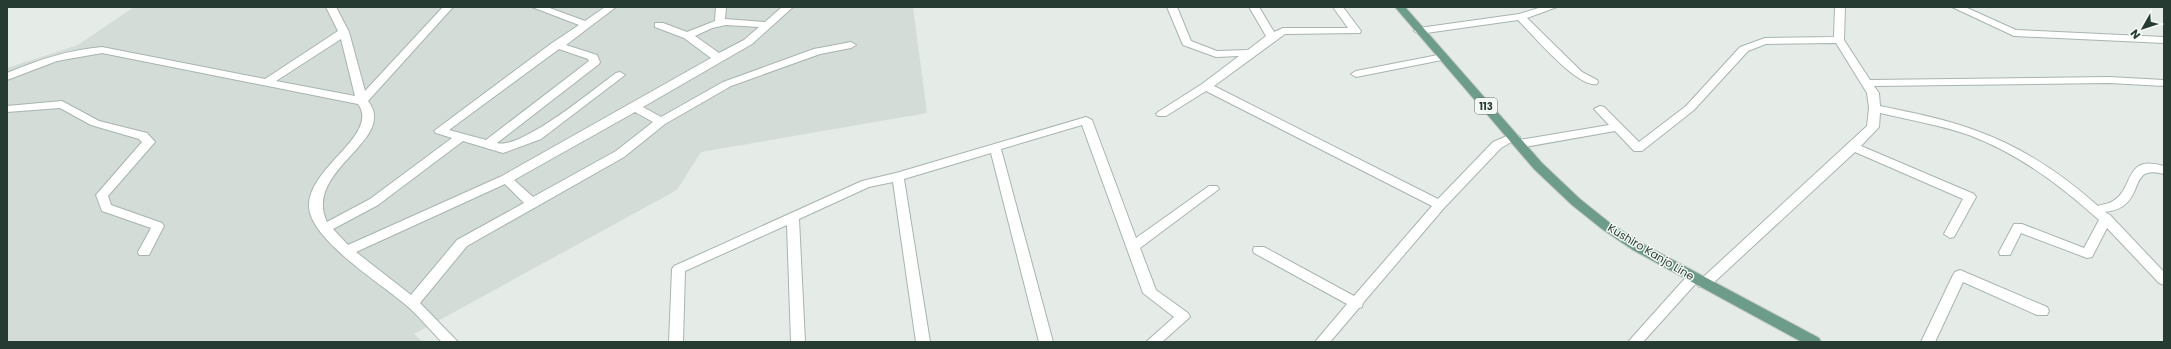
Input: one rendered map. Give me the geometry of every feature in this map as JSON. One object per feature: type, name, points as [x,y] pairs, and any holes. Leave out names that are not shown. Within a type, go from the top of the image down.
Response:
[{"type":"main road","name":"Kushiro Kanjo Line","points":[[1400,7],[1419,31],[1538,166],[1576,202],[1606,226],[1638,247],[1811,341]]},
{"type":"street","points":[[331,7],[344,32],[362,101],[369,111],[369,121],[360,138],[333,168],[317,190],[316,212],[325,228],[347,251],[412,303],[451,342]]},
{"type":"street","points":[[362,101],[448,7]]},
{"type":"street","points":[[537,7],[585,24]]},
{"type":"street","points":[[611,7],[556,45],[440,131],[503,149],[537,136],[620,75]]},
{"type":"street","points":[[720,21],[721,7]]},
{"type":"street","points":[[347,251],[506,179],[748,42],[788,7]]},
{"type":"street","points":[[1172,7],[1187,43],[1216,54],[1251,53]]},
{"type":"street","points":[[1254,7],[1272,37]]},
{"type":"street","points":[[1162,114],[1206,86],[1272,37],[1283,32],[1356,31],[1338,7]]},
{"type":"street","points":[[1419,31],[1520,17],[1552,7]]},
{"type":"street","points":[[1635,342],[1699,281],[1853,148],[1873,127],[1875,108],[1873,93],[1839,40],[1840,7]]},
{"type":"street","points":[[1957,7],[2014,33],[2164,40]]},
{"type":"street","points":[[1520,17],[1578,74],[1593,82]]},
{"type":"street","points":[[688,36],[704,26],[720,21],[766,25]]},
{"type":"street","points":[[660,25],[688,36],[718,58]]},
{"type":"street","points":[[266,83],[344,32]]},
{"type":"street","points":[[1600,110],[1638,148],[1690,108],[1744,49],[1765,41],[1839,40]]},
{"type":"street","points":[[487,145],[595,62],[593,57],[556,45]]},
{"type":"street","points":[[412,303],[462,243],[620,154],[661,122],[727,84],[818,51],[852,45]]},
{"type":"street","points":[[7,77],[41,62],[74,52],[102,50],[362,101]]},
{"type":"street","points":[[1356,74],[1443,57]]},
{"type":"street","points":[[1867,83],[2108,80],[2164,83]]},
{"type":"street","points":[[1206,86],[1440,205]]},
{"type":"street","points":[[7,109],[62,104],[95,123],[143,136],[149,142],[102,195],[106,208],[158,226],[144,252]]},
{"type":"street","points":[[635,107],[661,122]]},
{"type":"street","points":[[1875,108],[1961,129],[1987,138],[2051,173],[2101,214],[2164,280]]},
{"type":"street","points":[[676,342],[679,269],[866,184],[898,177],[1086,120],[1150,293],[1183,317],[1153,342]]},
{"type":"street","points":[[1322,342],[1357,304],[1440,205],[1498,145],[1516,141],[1617,127]]},
{"type":"street","points":[[325,228],[374,202],[461,137]]},
{"type":"street","points":[[994,147],[1046,342]]},
{"type":"street","points":[[1853,148],[1970,197],[1950,234]]},
{"type":"street","points":[[2005,252],[2018,227],[2087,254],[2101,214],[2119,203],[2137,174],[2146,167],[2156,166],[2164,170]]},
{"type":"street","points":[[898,177],[923,342]]},
{"type":"street","points":[[506,179],[532,203]]},
{"type":"street","points":[[1132,247],[1213,188]]},
{"type":"street","points":[[793,216],[798,342]]},
{"type":"street","points":[[1259,250],[1357,304]]},
{"type":"street","points":[[1928,342],[1960,275],[2042,310]]},
{"type":"shaded area","points":[[134,7],[913,7],[927,113],[701,152],[677,190],[414,334],[423,342],[7,342],[7,68],[78,45]]}]
